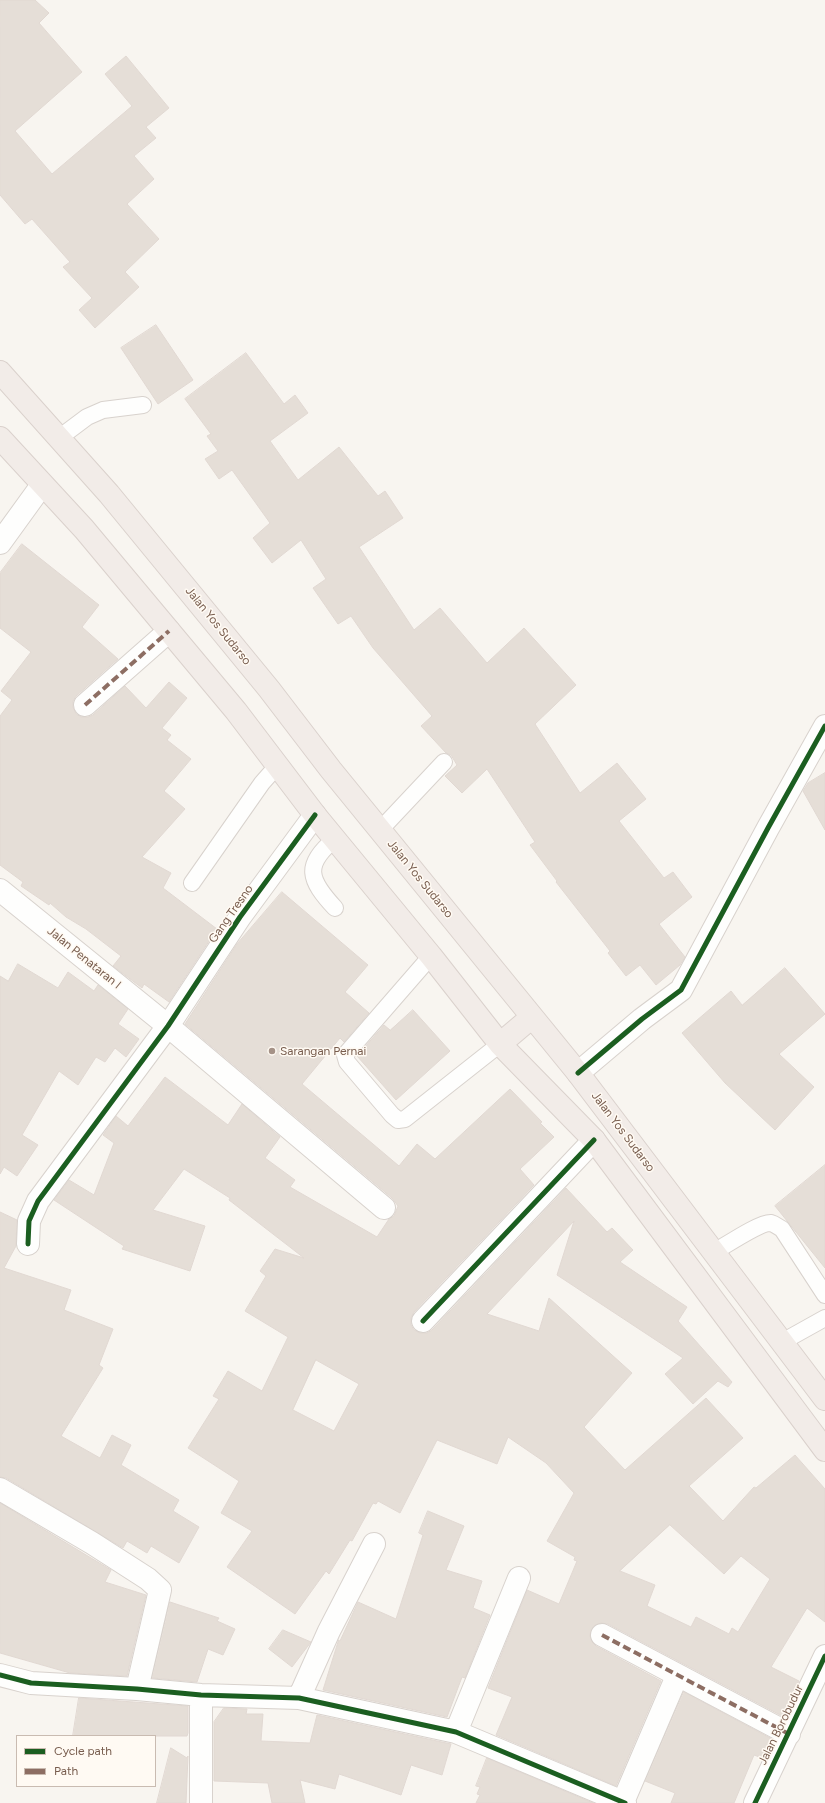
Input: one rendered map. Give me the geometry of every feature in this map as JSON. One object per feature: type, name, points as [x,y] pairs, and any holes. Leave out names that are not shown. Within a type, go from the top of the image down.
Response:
[{"type":"highway","name":"Jalan Yos Sudarso","points":[[0,372],[109,494],[269,689],[380,830],[578,1073],[825,1398]]},
{"type":"highway","points":[[0,438],[84,529],[236,711],[315,815],[432,956],[500,1044],[594,1140],[825,1450]]},
{"type":"highway","points":[[500,1044],[532,1017]]},
{"type":"street","points":[[0,543],[42,485]]},
{"type":"street","points":[[85,705],[169,631]]},
{"type":"street","points":[[578,1073],[642,1019],[681,990],[764,834],[825,726]]},
{"type":"street","name":"Gang Tresno","points":[[28,1244],[29,1221],[38,1201],[168,1026],[240,917],[315,815]]},
{"type":"street","name":"Jalan Penataran I","points":[[0,890],[168,1026],[384,1208]]},
{"type":"street","points":[[423,1321],[594,1140]]},
{"type":"street","points":[[0,1489],[92,1543],[148,1579],[160,1590],[137,1689]]},
{"type":"street","points":[[299,1698],[329,1631],[374,1544]]},
{"type":"street","points":[[456,1732],[519,1578]]},
{"type":"street","points":[[602,1635],[788,1734]]},
{"type":"street","name":"Jalan Borobudur","points":[[755,1803],[825,1656]]},
{"type":"street","points":[[0,1675],[31,1683],[137,1689],[201,1695],[299,1698],[456,1732],[624,1803],[677,1676]]},
{"type":"street","points":[[201,1695],[201,1803]]},
{"type":"lane","points":[[59,438],[87,417],[102,410],[143,405]]},
{"type":"lane","points":[[380,830],[444,762]]},
{"type":"lane","points":[[192,884],[262,783],[277,766]]},
{"type":"lane","points":[[335,839],[321,850],[312,868],[315,884],[335,908]]},
{"type":"lane","points":[[432,956],[345,1055],[347,1062],[392,1115],[398,1120],[406,1118],[500,1044]]},
{"type":"lane","points":[[714,1252],[756,1228],[769,1223],[776,1225],[782,1229],[825,1295]]},
{"type":"lane","points":[[782,1342],[825,1318]]},
{"type":"building","points":[[0,0],[35,0],[49,13],[39,23],[82,72],[15,131],[52,174],[132,106],[105,74],[126,56],[169,108],[146,127],[156,138],[134,156],[154,179],[127,204],[159,239],[125,272],[139,287],[95,328],[79,310],[92,298],[63,267],[70,262],[32,219],[25,224],[0,195]]},
{"type":"building","points":[[156,325],[193,380],[158,404],[121,348]]},
{"type":"building","points":[[246,353],[284,404],[295,395],[308,413],[270,441],[298,480],[339,447],[378,496],[385,491],[403,518],[359,547],[414,630],[440,608],[487,663],[524,628],[576,685],[535,724],[580,793],[617,763],[646,799],[619,821],[664,878],[673,872],[692,897],[659,924],[685,957],[680,965],[656,985],[640,965],[626,976],[608,953],[610,951],[556,882],[557,881],[530,845],[535,842],[487,769],[462,793],[445,776],[457,765],[451,755],[446,753],[421,726],[432,716],[373,648],[351,616],[338,624],[313,588],[326,579],[301,540],[272,563],[253,538],[270,523],[232,470],[219,479],[205,459],[218,451],[207,436],[211,434],[185,399]]},
{"type":"building","points":[[22,544],[99,605],[82,627],[118,659],[76,696],[73,701],[73,707],[76,714],[81,717],[93,715],[125,686],[146,708],[169,682],[187,698],[162,728],[171,735],[167,740],[191,759],[164,791],[185,809],[142,857],[171,873],[163,888],[217,929],[169,1002],[144,984],[142,988],[113,966],[121,956],[86,929],[66,917],[50,903],[49,905],[21,886],[23,882],[0,865],[0,716],[12,700],[1,691],[31,652],[0,628],[0,573]]},
{"type":"building","points":[[825,773],[825,830],[803,791],[808,783]]},
{"type":"building","points":[[282,892],[368,965],[345,992],[369,1013],[344,1042],[340,1038],[302,1084],[399,1166],[417,1144],[435,1159],[510,1089],[542,1122],[540,1123],[554,1137],[520,1169],[534,1185],[414,1312],[411,1318],[411,1325],[414,1330],[420,1333],[427,1333],[432,1330],[566,1188],[607,1232],[612,1228],[633,1250],[620,1262],[687,1307],[678,1321],[732,1382],[728,1387],[718,1381],[693,1404],[665,1374],[683,1358],[557,1275],[574,1221],[487,1314],[539,1331],[549,1298],[632,1373],[584,1427],[625,1470],[706,1398],[743,1438],[689,1486],[723,1521],[754,1487],[756,1488],[795,1455],[825,1489],[825,1622],[807,1608],[771,1667],[799,1681],[782,1716],[608,1624],[601,1623],[595,1625],[591,1630],[590,1636],[592,1642],[596,1646],[661,1681],[616,1786],[496,1735],[512,1697],[488,1688],[527,1590],[559,1604],[577,1561],[574,1560],[575,1557],[547,1541],[574,1493],[546,1463],[508,1437],[497,1464],[437,1440],[400,1513],[378,1501],[376,1504],[373,1503],[352,1541],[350,1540],[329,1574],[326,1571],[295,1614],[227,1567],[252,1531],[221,1513],[239,1481],[188,1448],[219,1399],[213,1396],[228,1371],[262,1391],[288,1337],[245,1311],[266,1276],[260,1271],[275,1249],[304,1258],[229,1200],[230,1198],[184,1169],[153,1210],[205,1226],[190,1271],[122,1249],[124,1246],[54,1200],[69,1180],[94,1195],[114,1143],[103,1135],[116,1116],[128,1126],[165,1077],[228,1125],[242,1104],[280,1137],[265,1158],[295,1180],[290,1187],[377,1237],[389,1219],[394,1216],[398,1206],[392,1198],[185,1024],[237,944]],"holes":[[[316,1360],[359,1384],[334,1431],[293,1410]],[[670,1525],[724,1574],[741,1556],[770,1579],[738,1632],[732,1628],[729,1634],[696,1617],[691,1627],[647,1606],[655,1585],[620,1571]]]},
{"type":"building","points":[[18,964],[58,988],[68,972],[94,991],[98,985],[128,1009],[118,1024],[139,1039],[126,1057],[115,1048],[105,1062],[96,1057],[78,1085],[59,1071],[22,1135],[38,1145],[17,1176],[4,1167],[0,1174],[0,976],[8,981]]},
{"type":"building","points":[[785,968],[825,1014],[779,1054],[814,1087],[775,1130],[725,1083],[682,1033],[731,991],[742,1005]]},
{"type":"building","points":[[413,1010],[450,1051],[396,1100],[357,1056],[384,1025],[390,1030]]},
{"type":"building","points":[[825,1165],[825,1268],[775,1206]]},
{"type":"building","points":[[0,1212],[17,1220],[16,1246],[4,1268],[71,1290],[64,1310],[113,1329],[99,1365],[103,1368],[61,1436],[100,1458],[112,1435],[131,1445],[121,1465],[179,1500],[173,1511],[199,1527],[179,1563],[151,1546],[147,1553],[127,1541],[123,1548],[6,1478],[0,1477]]},
{"type":"building","points":[[0,1503],[111,1570],[105,1582],[146,1595],[127,1676],[70,1673],[0,1653]]},
{"type":"building","points":[[428,1511],[464,1526],[446,1570],[482,1581],[473,1608],[490,1615],[465,1678],[462,1677],[447,1717],[323,1690],[338,1640],[340,1641],[358,1602],[396,1619],[423,1535],[419,1533]]},
{"type":"building","points":[[170,1602],[219,1618],[217,1621],[235,1629],[223,1655],[208,1649],[197,1682],[152,1678]]},
{"type":"building","points":[[283,1630],[311,1642],[292,1667],[269,1649]]},
{"type":"building","points":[[684,1692],[772,1739],[762,1758],[754,1755],[734,1803],[671,1803],[675,1793],[645,1781]]},
{"type":"building","points":[[79,1698],[188,1706],[187,1736],[73,1735]]},
{"type":"building","points":[[224,1708],[247,1709],[246,1714],[263,1714],[261,1741],[310,1743],[317,1715],[451,1744],[442,1775],[411,1765],[401,1795],[339,1774],[335,1789],[300,1780],[305,1803],[272,1803],[268,1783],[214,1781],[214,1722]]},
{"type":"building","points":[[171,1748],[187,1758],[188,1756],[186,1803],[157,1803]]},
{"type":"building","points":[[487,1758],[593,1803],[476,1803],[480,1795],[477,1794],[480,1787],[476,1786]]},
{"type":"marked path","points":[[85,705],[169,631]]},
{"type":"marked path","points":[[602,1635],[789,1734]]},
{"type":"cycle path","points":[[578,1073],[642,1019],[681,990],[825,726]]},
{"type":"cycle path","points":[[28,1244],[29,1221],[38,1201],[168,1026],[240,917],[315,815]]},
{"type":"cycle path","points":[[423,1321],[594,1140]]},
{"type":"cycle path","points":[[755,1803],[825,1656]]},
{"type":"cycle path","points":[[0,1675],[31,1683],[137,1689],[201,1695],[299,1698],[456,1732],[625,1803]]},
{"type":"place","name":"Sarangan Pernai","points":[[272,1051]]}]
